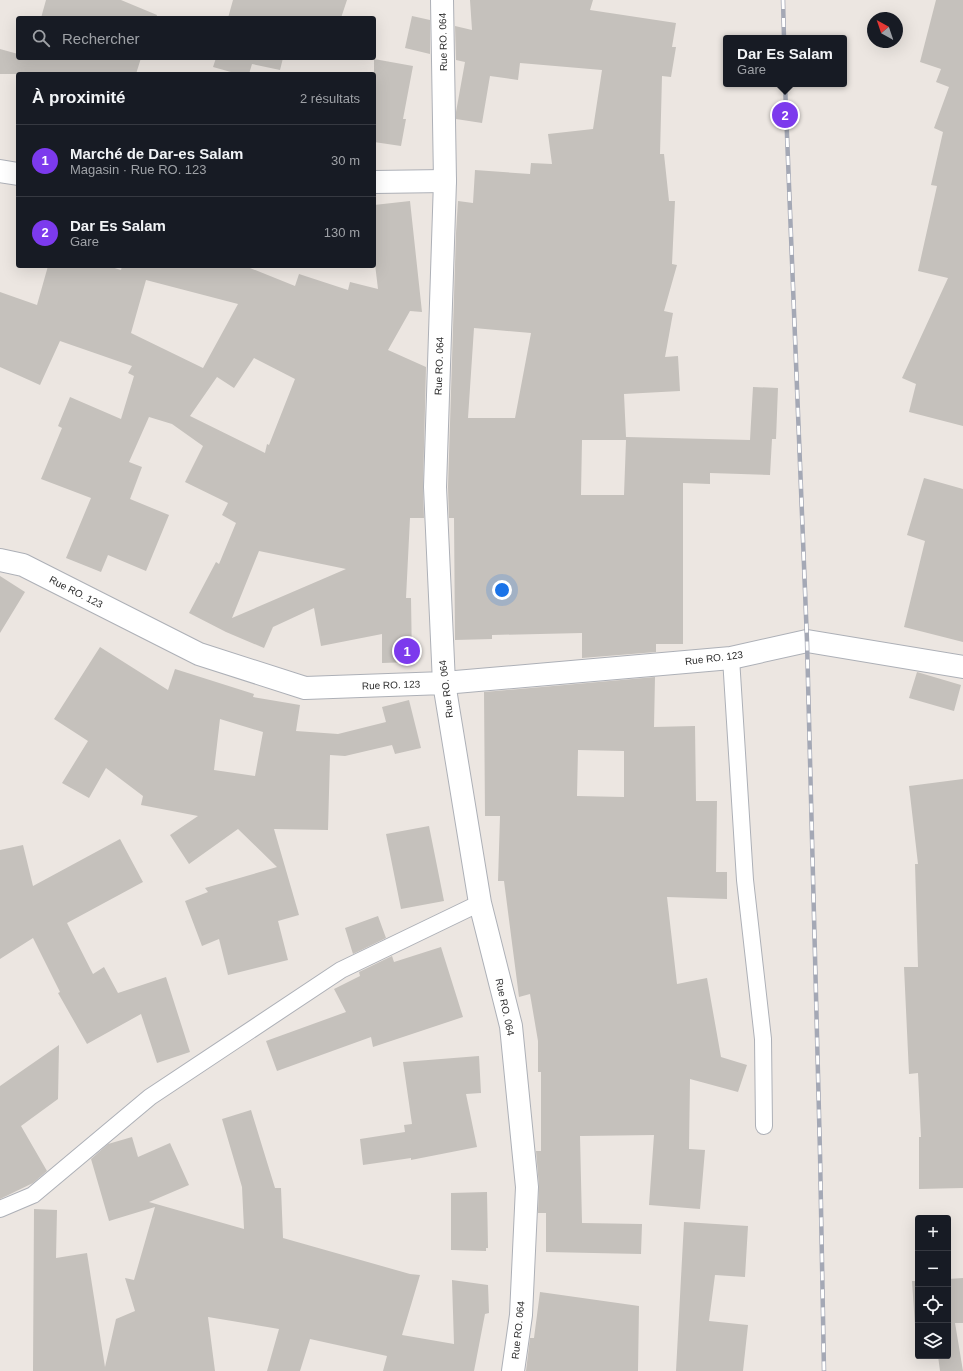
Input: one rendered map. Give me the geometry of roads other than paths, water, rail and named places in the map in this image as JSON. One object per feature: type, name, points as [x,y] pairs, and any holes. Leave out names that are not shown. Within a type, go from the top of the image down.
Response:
[{"type":"street","name":"Rue RO. 064","points":[[442,0],[445,181],[435,487],[444,683],[480,903],[511,1026],[526,1187],[521,1315],[513,1371]]},
{"type":"street","points":[[0,171],[16,174]]},
{"type":"street","points":[[376,182],[445,181]]},
{"type":"street","name":"Rue RO. 123","points":[[0,560],[23,565],[199,654],[305,688],[444,683],[731,658],[807,641],[963,667]]},
{"type":"lane","points":[[731,658],[745,880],[763,1039],[764,1126]]},
{"type":"lane","points":[[0,1209],[33,1195],[150,1097],[341,970],[480,903]]},
{"type":"railway","points":[[783,0],[784,35]]},
{"type":"railway","points":[[785,87],[807,641],[824,1371]]},
{"type":"place","name":"Dar Es Salam","points":[[785,115]]},
{"type":"place","name":"Marché de Dar-es Salam","points":[[407,651]]}]
